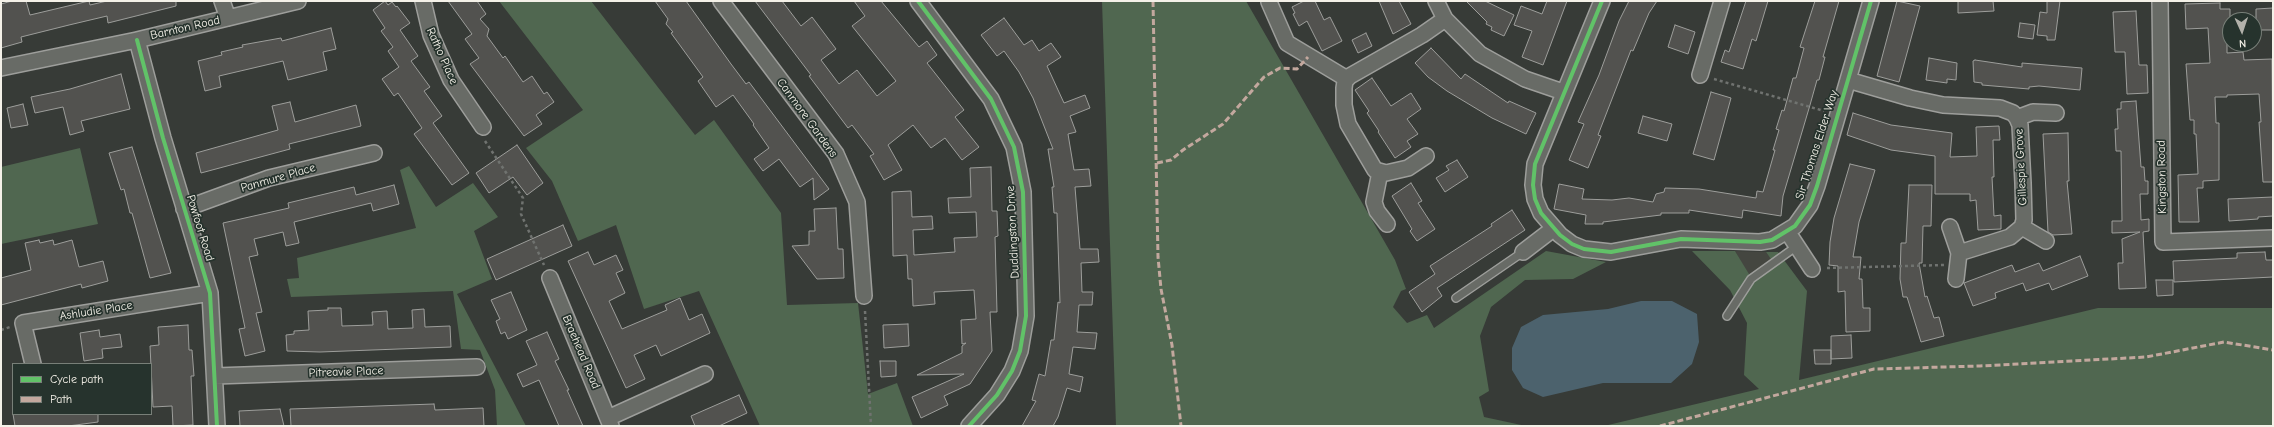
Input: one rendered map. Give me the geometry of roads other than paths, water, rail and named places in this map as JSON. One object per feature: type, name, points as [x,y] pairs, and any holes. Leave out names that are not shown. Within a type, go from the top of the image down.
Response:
[{"type":"street","points":[[222,1],[228,18]]},
{"type":"street","name":"Barnton Road","points":[[1,68],[137,40],[298,1]]},
{"type":"street","name":"Ratho Place","points":[[423,1],[431,35],[451,80],[483,127]]},
{"type":"street","name":"Canmore Gardens","points":[[721,1],[836,154],[857,202],[864,296]]},
{"type":"street","name":"Duddingston Drive","points":[[918,1],[991,99],[1014,147],[1023,192],[1026,316],[1020,351],[1012,370],[997,395],[969,426]]},
{"type":"street","points":[[1436,1],[1445,19],[1480,54],[1525,79],[1563,92]]},
{"type":"street","name":"Sir Thomas Elder Way","points":[[1602,1],[1563,92],[1533,174],[1535,199],[1541,214],[1553,229],[1572,244],[1598,252],[1625,250],[1681,239],[1760,242],[1772,240],[1795,226],[1810,205],[1871,1]]},
{"type":"street","points":[[1700,75],[1722,1]]},
{"type":"street","name":"Kingston Road","points":[[2160,1],[2163,242],[2273,238]]},
{"type":"street","points":[[1268,2],[1287,43],[1347,79]]},
{"type":"street","points":[[1426,156],[1408,168],[1386,173],[1375,170],[1348,124],[1344,105],[1344,88],[1347,79],[1422,35],[1445,19]]},
{"type":"street","name":"Powfoot Road","points":[[137,40],[184,209],[210,293],[217,426]]},
{"type":"street","name":"Gillespie Grove","points":[[1848,80],[1910,98],[1943,104],[2000,108],[2014,113],[2020,125],[2024,220],[2022,227]]},
{"type":"street","points":[[2017,118],[2034,112],[2056,113]]},
{"type":"street","name":"Panmure Place","points":[[184,209],[269,178],[374,153]]},
{"type":"street","points":[[1380,172],[1374,202],[1377,211],[1387,224]]},
{"type":"street","points":[[1950,227],[1958,265],[2010,237],[2022,227],[2046,241]]},
{"type":"street","points":[[1523,252],[1553,229]]},
{"type":"street","points":[[1787,232],[1812,269]]},
{"type":"street","name":"Braehead Road","points":[[550,278],[610,422]]},
{"type":"street","name":"Ashludie Place","points":[[33,363],[23,323],[210,293]]},
{"type":"street","name":"Pitreavie Place","points":[[215,376],[477,367]]},
{"type":"street","points":[[610,422],[705,374]]},
{"type":"lane","points":[[1727,316],[1752,279],[1797,246]]},
{"type":"lane","points":[[1456,298],[1523,252]]},
{"type":"water","points":[[1641,301],[1672,301],[1697,314],[1699,342],[1692,364],[1671,383],[1603,383],[1543,397],[1523,388],[1512,370],[1512,348],[1521,327],[1543,315],[1608,309]]}]
